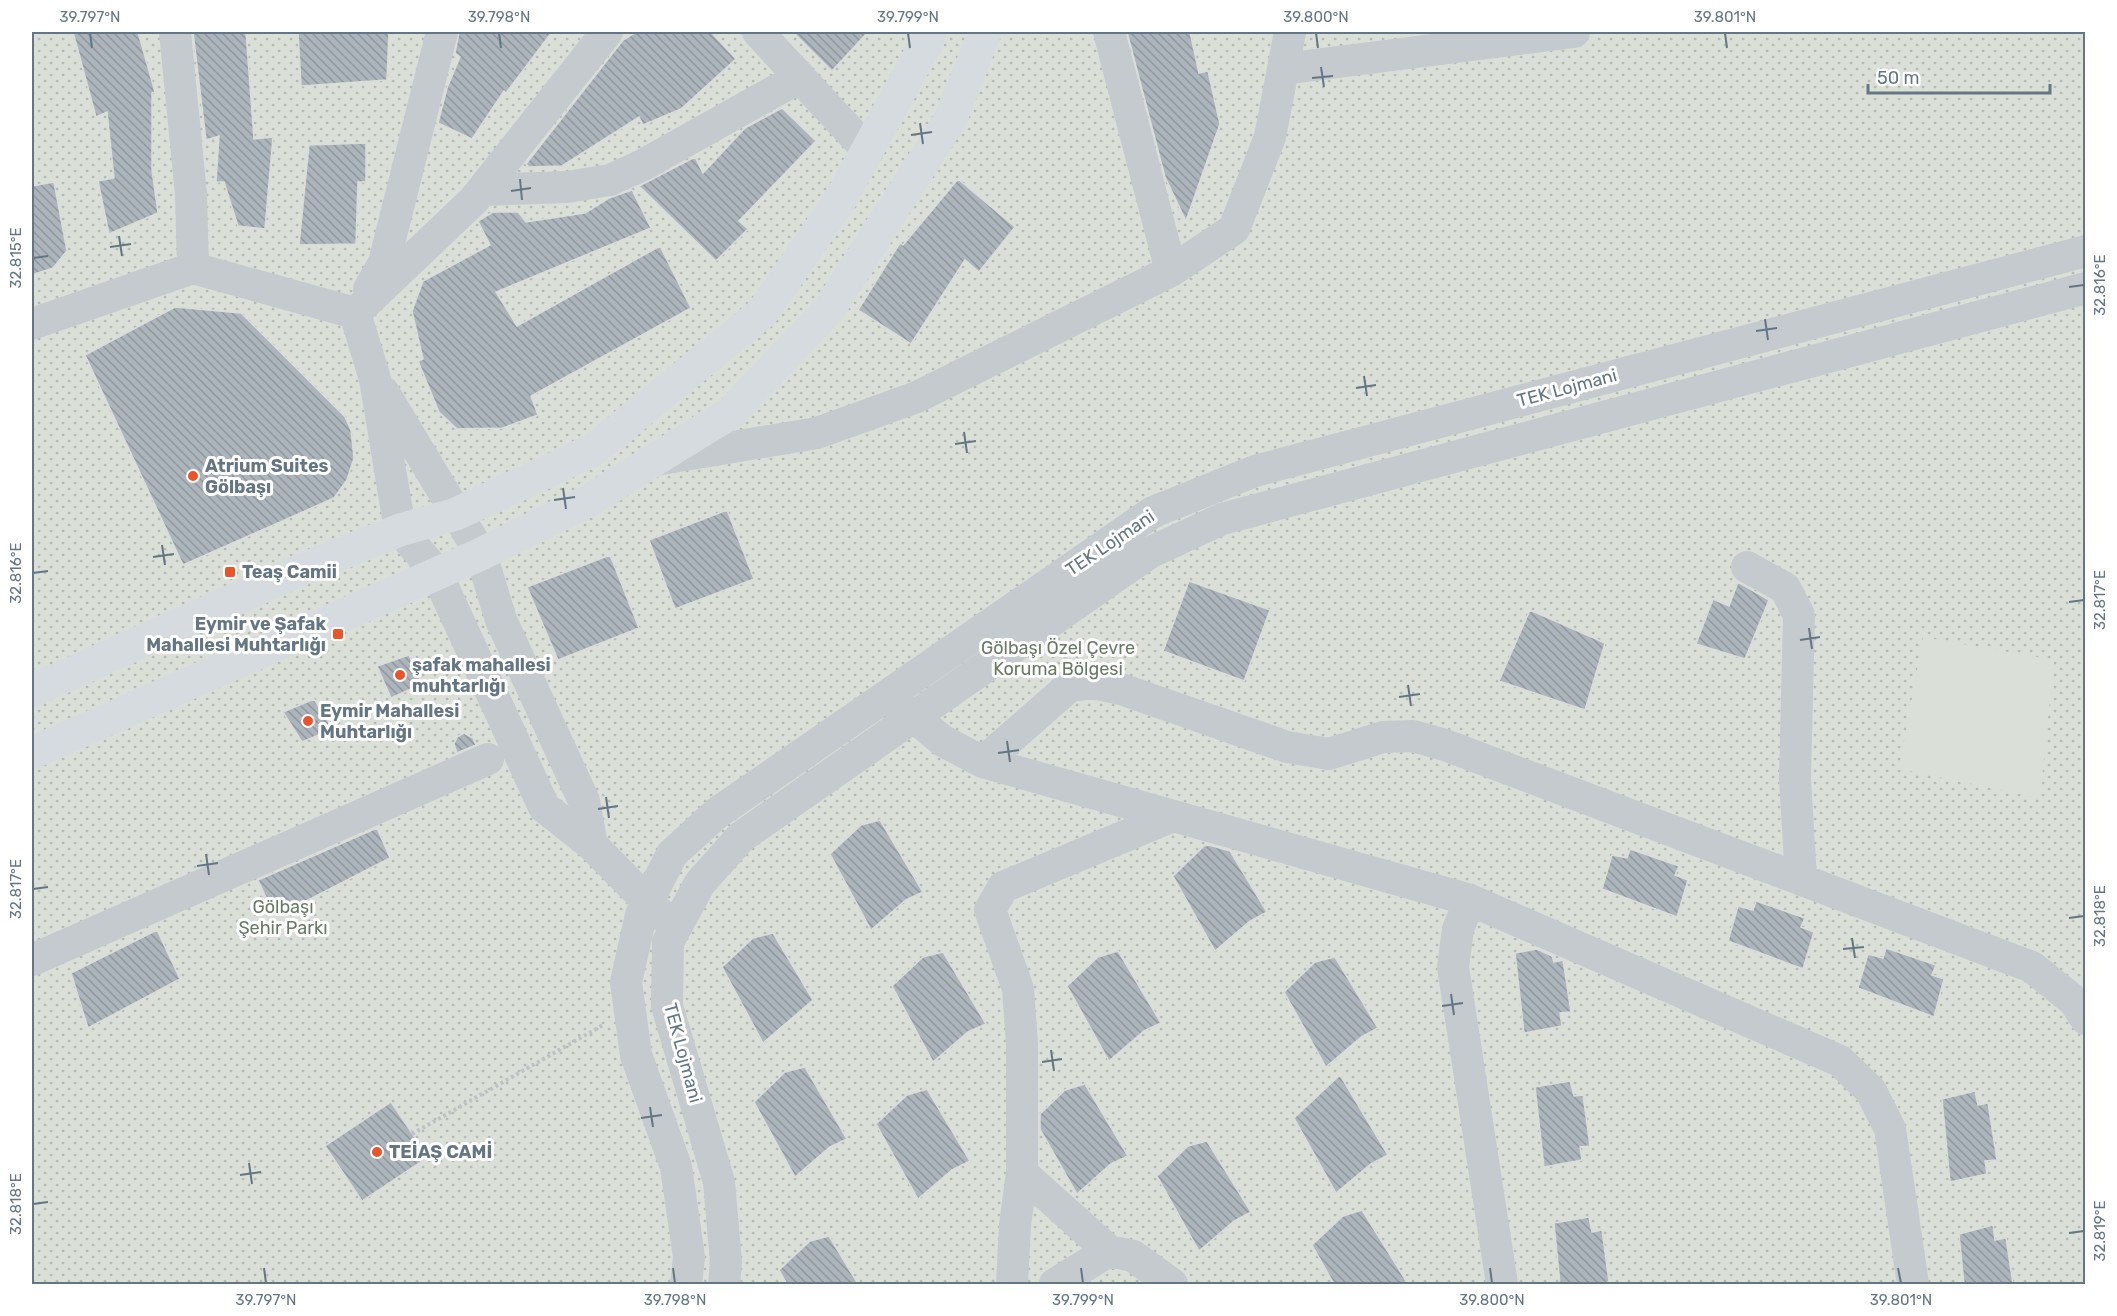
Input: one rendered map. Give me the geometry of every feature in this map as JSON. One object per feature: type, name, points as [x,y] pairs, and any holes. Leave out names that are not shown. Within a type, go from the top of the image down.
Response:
[{"type":"main road","points":[[32,691],[300,570],[400,530],[456,514],[593,450],[762,313],[840,200],[928,40],[930,32]]},
{"type":"main road","points":[[32,753],[481,554],[588,501],[732,412],[830,308],[951,118],[985,32]]},
{"type":"street","points":[[175,32],[191,194],[193,268]]},
{"type":"street","points":[[442,32],[384,263],[354,313],[375,379],[400,530],[436,572],[544,807],[592,845],[675,929]]},
{"type":"street","points":[[354,313],[483,190],[607,32]]},
{"type":"street","points":[[758,32],[868,151]]},
{"type":"street","points":[[1109,32],[1171,271]]},
{"type":"street","points":[[654,460],[817,433],[917,398],[1171,271],[1234,230],[1270,137],[1290,32]]},
{"type":"street","points":[[1283,69],[1574,32]]},
{"type":"street","points":[[483,190],[567,187],[610,180],[643,165],[800,77]]},
{"type":"street","name":"TEK Lojmani","points":[[686,1284],[689,1257],[676,1167],[636,1055],[626,982],[641,915],[672,854],[717,813],[1153,512],[1255,471],[2085,251]]},
{"type":"street","points":[[32,324],[193,268],[354,313]]},
{"type":"street","name":"TEK Lojmani","points":[[723,1284],[726,1262],[718,1182],[667,1006],[668,942],[700,884],[741,837],[1149,553],[1222,519],[2085,288]]},
{"type":"street","points":[[375,379],[481,554],[501,620],[584,801],[592,845]]},
{"type":"street","points":[[1747,567],[1785,588],[1799,615],[1795,779],[1801,879]]},
{"type":"street","points":[[983,762],[1070,686],[1093,683],[1121,689],[1287,747],[1329,754],[1383,737],[1413,736],[1445,745],[2032,967],[2074,1001],[2085,1019]]},
{"type":"street","points":[[888,695],[912,718],[943,741],[983,762],[1470,900],[1840,1061],[1871,1091],[1890,1129],[1913,1284]]},
{"type":"street","points":[[32,960],[488,759]]},
{"type":"street","points":[[1012,1284],[1015,1225],[1022,1173],[1022,1044],[1018,989],[990,910],[1003,887],[1173,816]]},
{"type":"street","points":[[1470,900],[1458,929],[1453,967],[1502,1284]]},
{"type":"street","points":[[1022,1173],[1109,1251],[1133,1256],[1172,1284]]},
{"type":"street","points":[[1055,1284],[1109,1251]]},
{"type":"path","points":[[412,1134],[630,1010]]},
{"type":"green space","name":"Gölbaşı Özel Çevre Koruma Bölgesi","points":[[32,32],[2085,32],[2085,1284],[32,1284]]},
{"type":"green space","points":[[1923,637],[2054,660],[2040,798],[1899,769]]},
{"type":"building","points":[[73,32],[138,32],[155,92],[152,93],[152,170],[158,213],[109,234],[98,181],[114,178],[107,112],[96,117]]},
{"type":"building","points":[[193,32],[246,32],[254,139],[273,137],[265,229],[238,226],[224,182],[216,182],[219,136],[206,140]]},
{"type":"building","points":[[298,32],[389,32],[387,80],[301,86]]},
{"type":"building","points":[[459,32],[552,32],[506,93],[504,91],[472,139],[438,123],[447,88],[460,57],[455,53]]},
{"type":"building","points":[[636,32],[711,32],[736,59],[681,109],[643,125],[639,117],[562,166],[529,167],[526,164],[623,40]]},
{"type":"building","points":[[793,32],[868,32],[832,71]]},
{"type":"building","points":[[1127,32],[1190,32],[1199,73],[1208,71],[1220,124],[1186,221],[1165,177]]},
{"type":"building","points":[[782,108],[816,141],[739,221],[748,229],[716,261],[639,186],[695,157],[703,173],[745,128]]},
{"type":"building","points":[[366,143],[366,182],[358,182],[356,244],[299,245],[309,145]]},
{"type":"building","points":[[958,179],[1015,227],[979,272],[965,260],[911,344],[858,310],[900,243],[903,245]]},
{"type":"building","points":[[54,182],[67,251],[53,268],[32,275],[32,186]]},
{"type":"building","points":[[632,190],[651,228],[496,292],[517,326],[660,246],[691,308],[531,396],[538,415],[503,428],[457,429],[439,412],[418,361],[423,359],[412,311],[423,281],[490,245],[478,221],[493,212],[518,212],[526,222],[585,213],[609,198]]},
{"type":"building","points":[[175,307],[241,313],[345,417],[351,430],[354,458],[347,480],[334,498],[183,565],[85,355]]},
{"type":"building","points":[[727,510],[754,579],[675,609],[649,540]]},
{"type":"building","points":[[610,555],[639,628],[558,660],[527,587]]},
{"type":"building","points":[[1189,581],[1270,610],[1244,681],[1163,651]]},
{"type":"building","points":[[1738,582],[1769,600],[1745,659],[1696,644],[1713,599],[1729,606]]},
{"type":"building","points":[[1530,610],[1605,643],[1585,710],[1499,681]]},
{"type":"building","name":"şafak mahallesi muhtarlığı","points":[[409,655],[422,684],[391,698],[377,666]]},
{"type":"building","name":"Eymir Mahallesi Muhtarlığı","points":[[314,699],[333,729],[302,742],[283,712]]},
{"type":"building","points":[[464,733],[473,738],[476,745],[457,753],[454,744],[457,737]]},
{"type":"building","points":[[880,820],[923,892],[906,900],[871,930],[830,854],[861,825]]},
{"type":"building","points":[[377,828],[390,858],[275,917],[258,880]]},
{"type":"building","points":[[1209,845],[1230,851],[1267,912],[1250,921],[1215,951],[1173,876],[1204,846]]},
{"type":"building","points":[[1630,849],[1679,866],[1675,875],[1688,880],[1677,917],[1602,889],[1612,855],[1627,858]]},
{"type":"building","points":[[1756,901],[1805,918],[1801,927],[1814,932],[1803,969],[1728,941],[1738,906],[1753,910]]},
{"type":"building","points":[[157,930],[180,979],[88,1028],[71,973]]},
{"type":"building","points":[[773,933],[813,1000],[763,1043],[722,967],[753,938]]},
{"type":"building","points":[[1886,948],[1936,965],[1932,975],[1944,979],[1934,1017],[1858,988],[1868,954],[1883,958]]},
{"type":"building","points":[[1537,949],[1552,956],[1554,962],[1563,960],[1571,1012],[1560,1013],[1562,1026],[1524,1033],[1515,953]]},
{"type":"building","points":[[1118,951],[1161,1023],[1144,1031],[1109,1061],[1067,986],[1098,957]]},
{"type":"building","points":[[943,952],[986,1024],[968,1032],[933,1062],[892,986],[923,957]]},
{"type":"building","points":[[1335,957],[1378,1028],[1361,1037],[1326,1067],[1284,992],[1315,962]]},
{"type":"building","points":[[805,1067],[847,1139],[830,1147],[795,1177],[754,1102],[785,1072]]},
{"type":"building","points":[[1340,1075],[1388,1155],[1371,1164],[1336,1193],[1294,1118]]},
{"type":"building","points":[[1570,1081],[1574,1096],[1583,1095],[1590,1146],[1580,1147],[1582,1160],[1544,1167],[1535,1087]]},
{"type":"building","points":[[1085,1084],[1128,1156],[1111,1164],[1077,1194],[1040,1129],[1040,1114],[1065,1090]]},
{"type":"building","points":[[927,1089],[970,1161],[952,1170],[918,1199],[876,1124],[907,1095]]},
{"type":"building","points":[[1975,1091],[1978,1105],[1988,1103],[1997,1160],[1985,1161],[1987,1174],[1950,1182],[1942,1099]]},
{"type":"building","name":"TEİAŞ CAMİ","points":[[391,1102],[428,1157],[362,1201],[325,1146]]},
{"type":"building","points":[[1207,1141],[1251,1212],[1234,1221],[1199,1251],[1157,1176],[1188,1146]]},
{"type":"building","points":[[1362,1210],[1408,1284],[1334,1284],[1312,1245],[1343,1216]]},
{"type":"building","points":[[1589,1217],[1592,1232],[1602,1230],[1609,1282],[1560,1284],[1554,1223]]},
{"type":"building","points":[[1993,1225],[1995,1240],[2006,1238],[2013,1284],[1964,1284],[1959,1234]]},
{"type":"building","points":[[829,1236],[858,1284],[787,1284],[779,1270],[810,1241]]},
{"type":"place","name":"Atrium Suites Gölbaşı","points":[[193,476]]},
{"type":"place","name":"Teaş Camii","points":[[230,572]]},
{"type":"place","name":"Eymir ve Şafak Mahallesi Muhtarlığı","points":[[338,634]]},
{"type":"place","name":"şafak mahallesi muhtarlığı","points":[[400,675]]},
{"type":"place","name":"Eymir Mahallesi Muhtarlığı","points":[[308,721]]},
{"type":"place","name":"TEİAŞ CAMİ","points":[[377,1152]]},
{"type":"park label","name":"Gölbaşı Şehir Parkı","points":[[283,917]]}]
